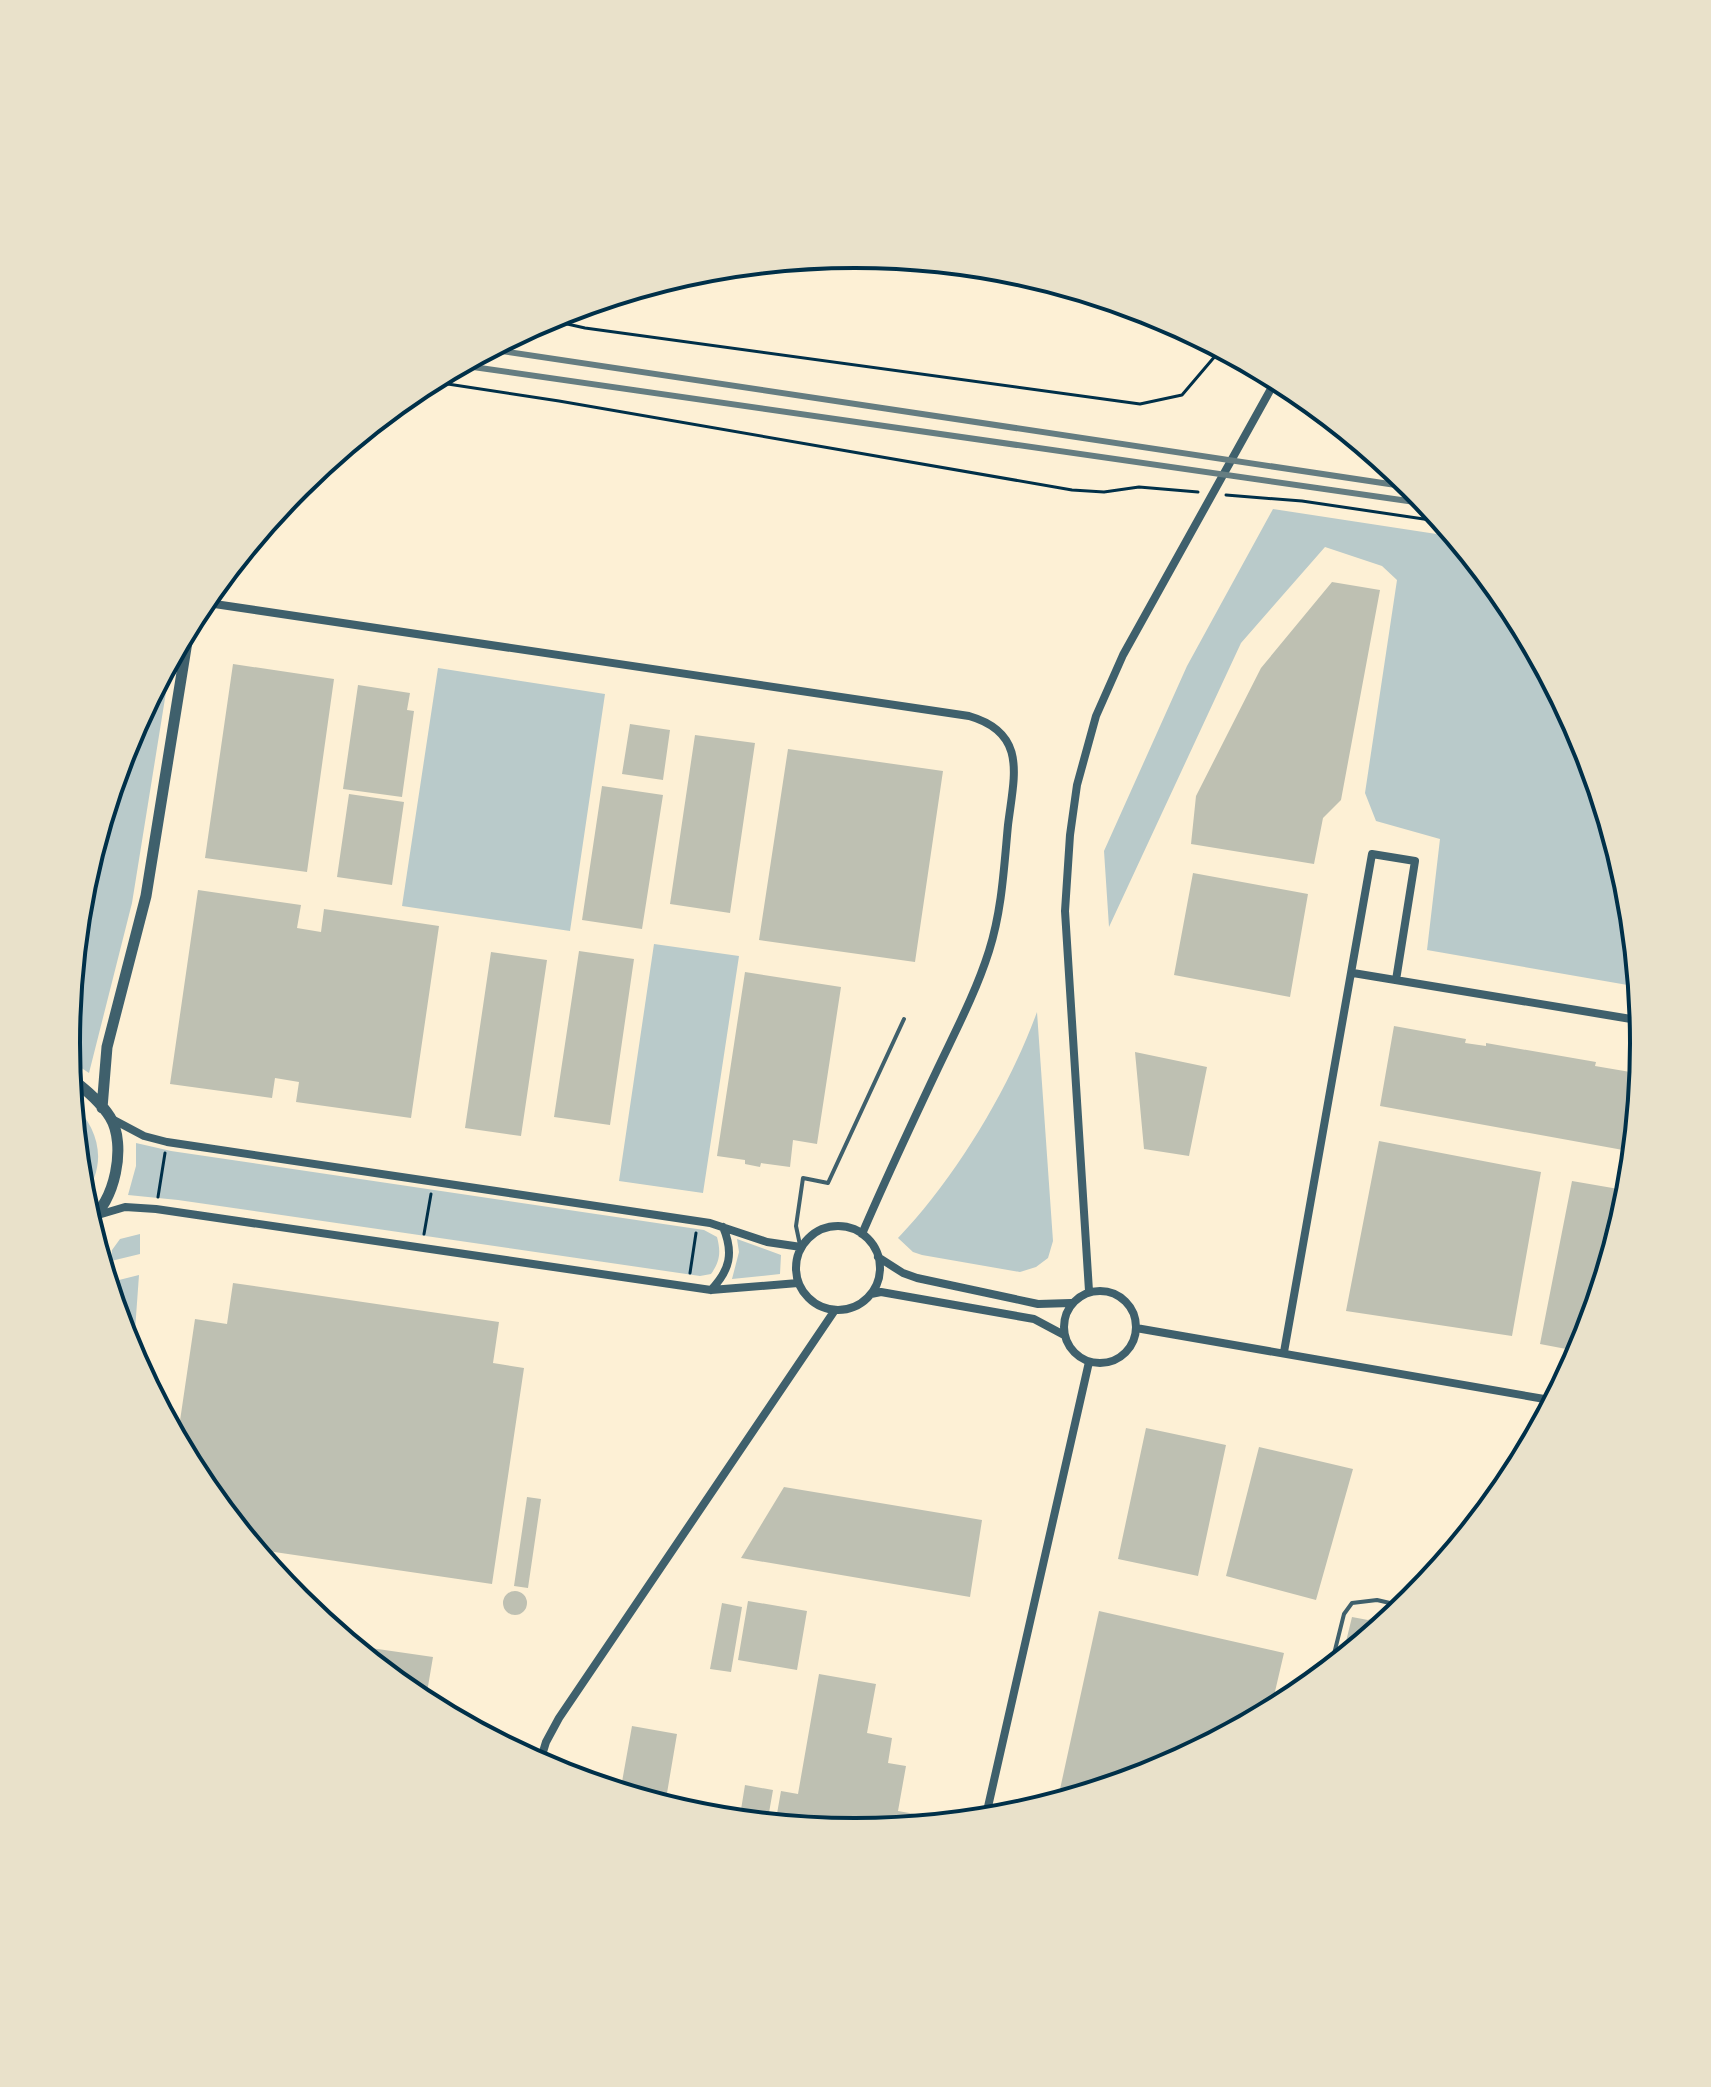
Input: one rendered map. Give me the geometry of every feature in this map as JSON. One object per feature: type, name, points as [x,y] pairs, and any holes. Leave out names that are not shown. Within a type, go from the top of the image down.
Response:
[{"type":"street","points":[[1089,1291],[1065,911],[1072,818],[1084,754],[1096,716],[1123,655],[1271,389]]},
{"type":"street","points":[[217,604],[969,716],[996,727],[1005,735],[1012,748],[1011,800],[999,909],[990,948],[974,992],[862,1234]]},
{"type":"street","points":[[102,1108],[107,1047],[146,896],[185,655]]},
{"type":"street","points":[[1284,1352],[1372,854],[1415,861],[1396,980]]},
{"type":"street","points":[[1353,973],[1630,1019]]},
{"type":"street","points":[[82,1086],[112,1119],[144,1136],[167,1142],[697,1221],[767,1242],[801,1247]]},
{"type":"street","points":[[98,1209],[113,1184],[117,1168],[112,1119]]},
{"type":"street","points":[[100,1216],[125,1207],[156,1209],[711,1290],[798,1283]]},
{"type":"street","points":[[836,1226],[862,1234],[871,1242],[878,1257],[879,1278],[871,1294],[849,1309],[835,1310],[813,1302],[798,1283],[796,1271],[801,1247],[810,1236],[836,1226]]},
{"type":"street","points":[[711,1290],[727,1269],[731,1255],[723,1227]]},
{"type":"street","points":[[878,1257],[917,1278],[1038,1304],[1071,1303],[1089,1291],[1112,1292],[1130,1306],[1136,1328],[1134,1340],[1119,1358],[1108,1363],[1089,1362],[1075,1354],[1064,1335],[1063,1322],[1071,1303]]},
{"type":"street","points":[[871,1294],[881,1292],[1034,1319],[1064,1335]]},
{"type":"street","points":[[543,1753],[559,1718],[835,1310]]},
{"type":"street","points":[[1136,1328],[1544,1399]]},
{"type":"street","points":[[988,1807],[1089,1362]]},
{"type":"lane","points":[[801,1247],[796,1226],[803,1178],[828,1183],[904,1019]]},
{"type":"lane","points":[[1334,1654],[1344,1614],[1352,1603],[1377,1600],[1392,1603]]},
{"type":"path","points":[[567,324],[1140,404],[1182,395],[1215,357]]},
{"type":"path","points":[[449,384],[1072,490],[1104,492],[1139,487],[1199,492]]},
{"type":"path","points":[[1213,494],[1302,501],[1427,520]]},
{"type":"path","points":[[156,1209],[167,1142]]},
{"type":"path","points":[[422,1249],[433,1182]]},
{"type":"path","points":[[688,1287],[697,1221]]},
{"type":"shaded area","points":[[1273,509],[1441,535],[1471,571],[1527,656],[1572,747],[1605,843],[1616,892],[1628,985],[1427,950],[1440,839],[1376,821],[1365,793],[1397,580],[1382,566],[1325,547],[1241,643],[1109,927],[1104,851],[1187,666]]},
{"type":"shaded area","points":[[438,668],[605,694],[570,931],[402,906]]},
{"type":"shaded area","points":[[167,689],[132,903],[89,1073],[81,1068],[80,1044],[87,942],[95,892],[121,794]]},
{"type":"shaded area","points":[[654,944],[739,956],[703,1193],[619,1181]]},
{"type":"shaded area","points":[[1037,1012],[1053,1241],[1048,1258],[1036,1267],[1020,1272],[913,1252],[898,1238],[940,1189],[978,1132],[1011,1072]]},
{"type":"shaded area","points":[[84,1117],[98,1149],[93,1180]]},
{"type":"shaded area","points":[[136,1143],[171,1151],[704,1230],[717,1237],[719,1257],[711,1274],[700,1276],[128,1195],[136,1166]]},
{"type":"shaded area","points":[[140,1234],[140,1254],[111,1261],[112,1250],[120,1239]]},
{"type":"shaded area","points":[[737,1239],[781,1255],[780,1274],[732,1279],[739,1252]]},
{"type":"shaded area","points":[[139,1275],[135,1330],[121,1293],[117,1280]]},
{"type":"building","points":[[1332,582],[1380,590],[1341,800],[1323,818],[1314,864],[1191,844],[1196,796],[1261,668]]},
{"type":"building","points":[[233,664],[334,679],[307,872],[205,858]]},
{"type":"building","points":[[358,685],[410,693],[407,710],[414,711],[402,797],[343,789]]},
{"type":"building","points":[[630,724],[670,730],[663,780],[622,774]]},
{"type":"building","points":[[695,735],[755,743],[730,913],[670,904]]},
{"type":"building","points":[[788,749],[943,771],[915,962],[759,940]]},
{"type":"building","points":[[602,786],[663,795],[642,929],[582,920]]},
{"type":"building","points":[[349,794],[404,802],[392,885],[337,877]]},
{"type":"building","points":[[1193,873],[1308,894],[1290,997],[1174,975]]},
{"type":"building","points":[[198,890],[301,905],[297,928],[321,932],[324,909],[439,926],[411,1118],[296,1102],[299,1082],[275,1078],[272,1098],[170,1084]]},
{"type":"building","points":[[579,951],[634,959],[610,1125],[554,1117]]},
{"type":"building","points":[[491,952],[547,960],[521,1136],[465,1128]]},
{"type":"building","points":[[745,972],[841,987],[817,1144],[793,1140],[790,1167],[761,1163],[760,1167],[745,1164],[745,1160],[717,1156]]},
{"type":"building","points":[[1394,1026],[1466,1039],[1465,1043],[1486,1046],[1486,1043],[1596,1062],[1595,1066],[1630,1072],[1623,1150],[1380,1106]]},
{"type":"building","points":[[1135,1052],[1207,1067],[1189,1156],[1144,1149]]},
{"type":"building","points":[[1379,1141],[1541,1172],[1512,1336],[1346,1311]]},
{"type":"building","points":[[1572,1181],[1617,1189],[1590,1293],[1568,1349],[1540,1344]]},
{"type":"building","points":[[233,1283],[499,1322],[493,1363],[524,1368],[492,1584],[269,1551],[240,1516],[180,1423],[195,1319],[227,1324]]},
{"type":"building","points":[[1146,1428],[1226,1445],[1198,1576],[1118,1559]]},
{"type":"building","points":[[1259,1447],[1353,1469],[1316,1600],[1226,1576]]},
{"type":"building","points":[[784,1487],[982,1520],[970,1597],[741,1558]]},
{"type":"building","points":[[527,1497],[541,1499],[528,1588],[514,1586]]},
{"type":"building","points":[[515,1591],[523,1595],[527,1603],[523,1611],[515,1615],[507,1611],[503,1603],[507,1595]]},
{"type":"building","points":[[748,1601],[807,1611],[797,1670],[738,1660]]},
{"type":"building","points":[[722,1603],[742,1607],[731,1672],[710,1669]]},
{"type":"building","points":[[1099,1611],[1284,1653],[1274,1695],[1243,1715],[1152,1760],[1059,1792]]},
{"type":"building","points":[[1383,1612],[1345,1645],[1352,1617],[1368,1620]]},
{"type":"building","points":[[369,1648],[433,1657],[427,1690]]},
{"type":"building","points":[[819,1674],[876,1684],[867,1733],[892,1738],[888,1763],[906,1766],[898,1811],[914,1816],[856,1819],[777,1814],[781,1791],[798,1794]]},
{"type":"building","points":[[632,1726],[677,1734],[667,1796],[622,1783]]},
{"type":"building","points":[[745,1785],[773,1790],[769,1813],[741,1810]]},
{"type":"railway","points":[[506,352],[1393,485]]},
{"type":"railway","points":[[476,367],[1410,501]]}]
